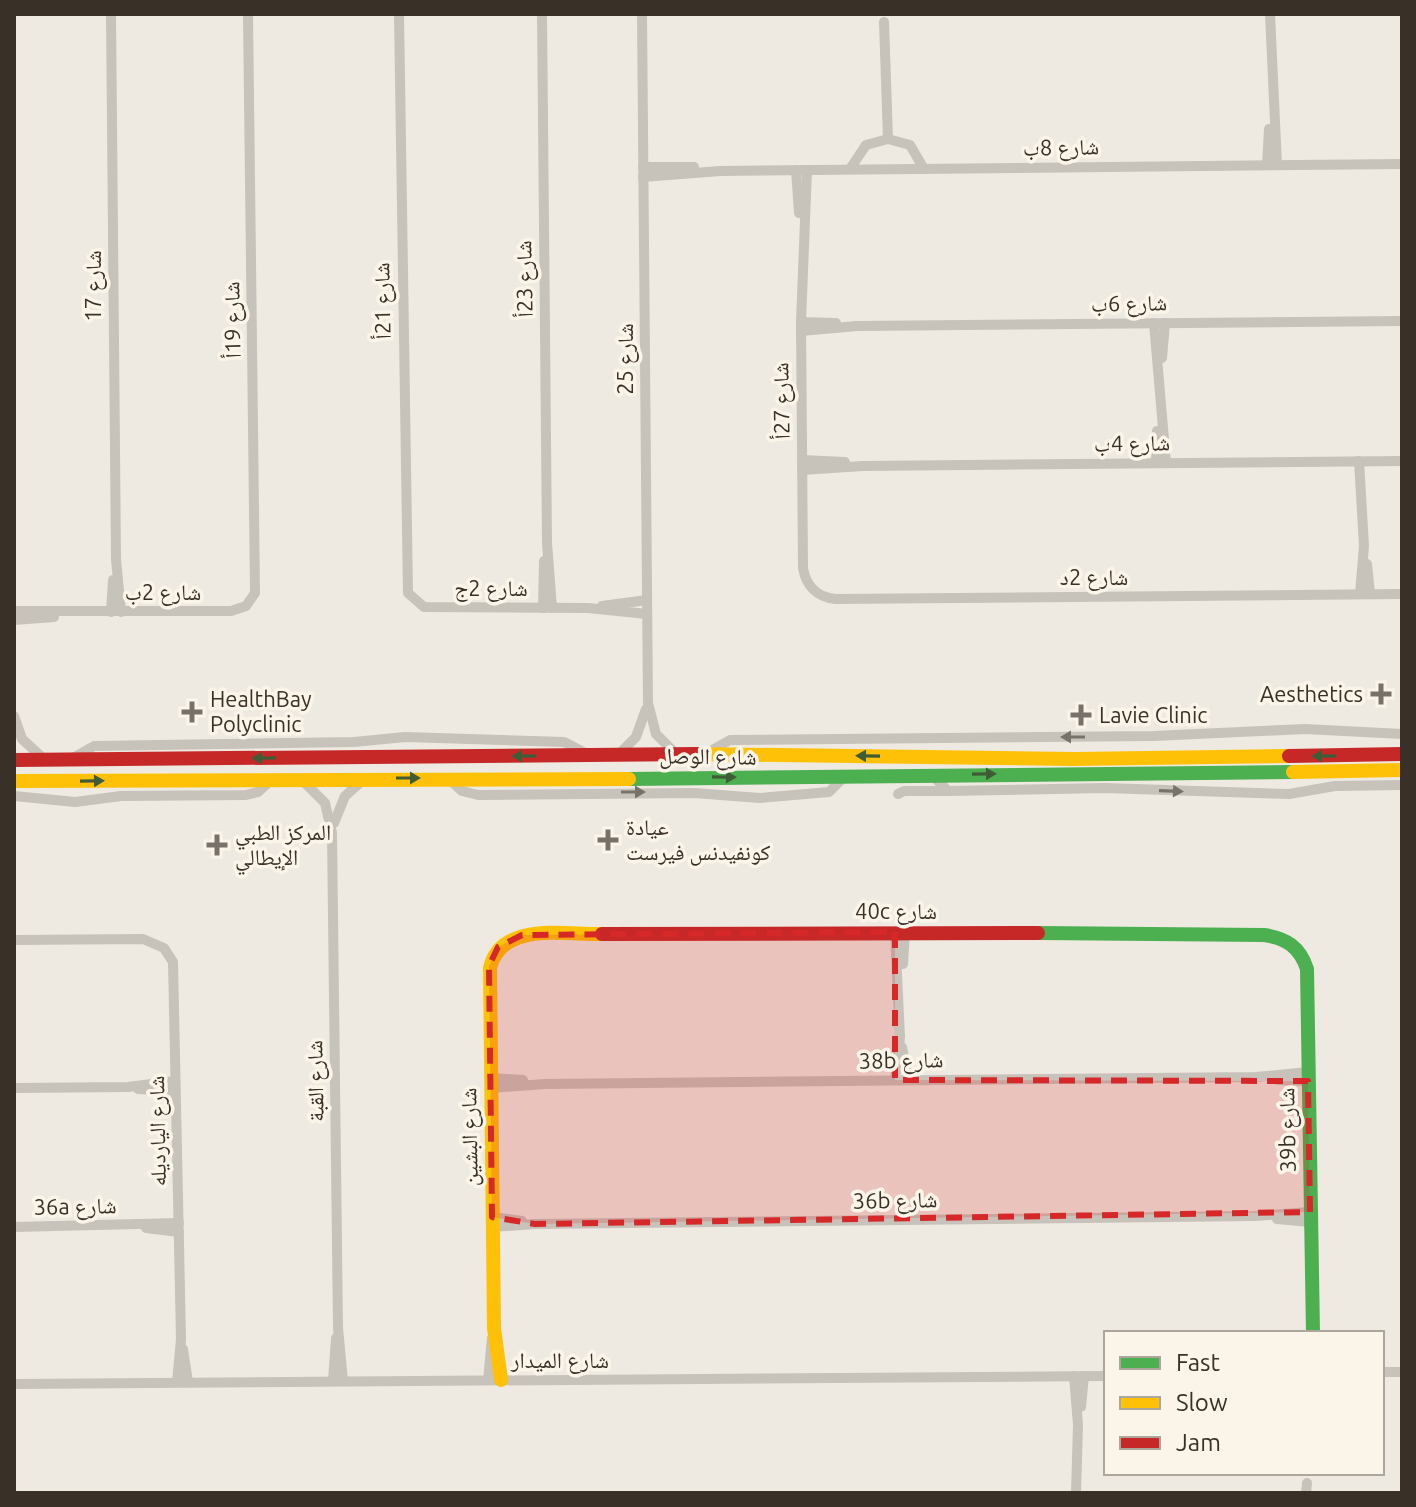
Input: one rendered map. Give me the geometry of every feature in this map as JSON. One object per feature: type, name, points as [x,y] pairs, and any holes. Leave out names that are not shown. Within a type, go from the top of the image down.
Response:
[{"type":"main road","name":"شارع الوصل","points":[[14,760],[704,754],[1075,759],[1402,754]]},
{"type":"main road","name":"شارع الوصل","points":[[14,781],[777,779],[846,775],[1277,774],[1402,770]]},
{"type":"main road","name":"40c شارع","points":[[498,947],[522,935],[900,932],[1264,935],[1295,945]]},
{"type":"main road","name":"39b شارع","points":[[1295,945],[1307,969],[1311,1331]]},
{"type":"main road","name":"شارع البشين","points":[[494,1380],[489,966],[498,947]]},
{"type":"street","name":"شارع 17","points":[[111,14],[116,612]]},
{"type":"street","name":"شارع 19أ","points":[[231,611],[250,603],[256,587],[248,14]]},
{"type":"street","name":"شارع 21أ","points":[[399,14],[406,587]]},
{"type":"street","name":"شارع 23أ","points":[[542,14],[548,608]]},
{"type":"street","name":"شارع 25","points":[[642,14],[648,703],[656,734],[677,755]]},
{"type":"street","points":[[1270,14],[1272,165]]},
{"type":"street","points":[[884,22],[888,139]]},
{"type":"street","points":[[850,169],[869,143],[888,139],[910,145],[924,169]]},
{"type":"street","name":"شارع 8ب","points":[[643,172],[1402,164]]},
{"type":"street","name":"شارع 27أ","points":[[802,170],[803,568]]},
{"type":"street","name":"شارع 6ب","points":[[801,326],[1402,321]]},
{"type":"street","points":[[1159,323],[1161,463]]},
{"type":"street","points":[[1363,461],[1365,594]]},
{"type":"street","name":"شارع 4ب","points":[[802,465],[1402,461]]},
{"type":"street","name":"شارع 2د","points":[[803,568],[811,588],[835,599],[1402,594]]},
{"type":"street","name":"شارع 2ج","points":[[406,587],[411,599],[424,607],[588,608],[647,614]]},
{"type":"street","name":"شارع 2ج","points":[[588,608],[647,600]]},
{"type":"street","name":"شارع 2ب","points":[[14,611],[231,611]]},
{"type":"street","name":"شارع 2ب","points":[[14,620],[96,612]]},
{"type":"street","name":"شارع 25","points":[[618,755],[639,732],[648,703]]},
{"type":"street","points":[[14,716],[25,744],[46,760]]},
{"type":"street","points":[[704,754],[730,740],[1154,736],[1305,729],[1402,734]]},
{"type":"street","points":[[931,775],[948,791]]},
{"type":"street","points":[[14,796],[75,802],[121,796],[246,795],[258,792],[272,779]]},
{"type":"street","name":"شارع القبة","points":[[332,833],[341,801],[366,779]]},
{"type":"street","name":"شارع القبة","points":[[301,780],[325,803],[332,833],[338,1381]]},
{"type":"street","points":[[898,794],[904,791],[1105,788],[1289,794],[1335,786],[1402,785]]},
{"type":"street","points":[[895,1080],[900,1037],[900,932]]},
{"type":"street","name":"شارع اليارديله","points":[[14,940],[143,939],[164,948],[175,970],[183,1382]]},
{"type":"street","points":[[900,1037],[908,1080]]},
{"type":"street","name":"38b شارع","points":[[490,1083],[1308,1076]]},
{"type":"street","points":[[14,1088],[175,1086]]},
{"type":"street","name":"36b شارع","points":[[492,1222],[1310,1217]]},
{"type":"street","name":"36a شارع","points":[[14,1227],[137,1225],[179,1228]]},
{"type":"street","points":[[1076,1493],[1079,1376]]},
{"type":"street","name":"شارع الميدار","points":[[14,1384],[1104,1376]]},
{"type":"highlighted area","points":[[895,932],[895,1080],[1308,1081],[1310,1212],[535,1224],[492,1217],[489,966],[498,947],[522,935]]},
{"type":"traffic: fast","points":[[629,779],[1293,772]]},
{"type":"traffic: fast","points":[[1038,933],[1264,935],[1279,938],[1296,949],[1307,969],[1313,1331]]},
{"type":"traffic: slow","points":[[697,754],[1075,759],[1289,756]]},
{"type":"traffic: slow","points":[[1293,772],[1402,770]]},
{"type":"traffic: slow","points":[[14,781],[629,779]]},
{"type":"traffic: slow","points":[[501,1380],[494,1328],[490,968],[496,953],[507,943],[521,937],[553,933],[602,934]]},
{"type":"traffic: jam","points":[[14,760],[697,754]]},
{"type":"traffic: jam","points":[[1289,756],[1402,754]]},
{"type":"traffic: jam","points":[[602,934],[1038,933]]},
{"type":"place","name":"Aesthetics","points":[[1381,694]]},
{"type":"place","name":"HealthBay Polyclinic","points":[[192,712]]},
{"type":"place","name":"Lavie Clinic","points":[[1081,715]]},
{"type":"place","name":"عيادة كونفيدنس فيرست","points":[[608,840]]},
{"type":"place","name":"المركز الطبي الإيطالي","points":[[217,845]]}]
